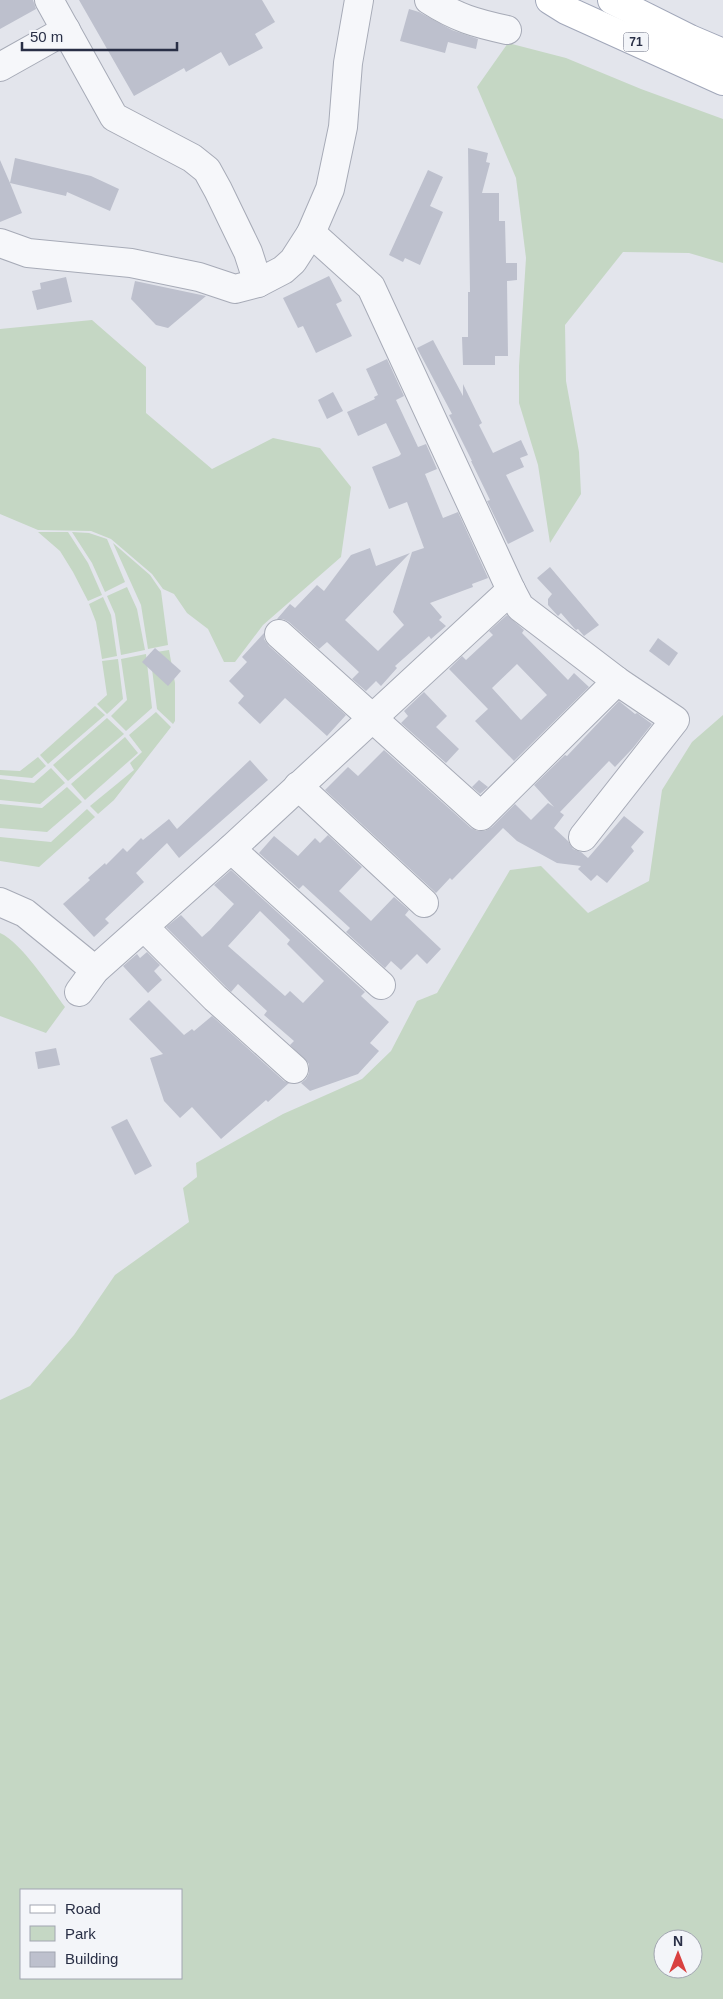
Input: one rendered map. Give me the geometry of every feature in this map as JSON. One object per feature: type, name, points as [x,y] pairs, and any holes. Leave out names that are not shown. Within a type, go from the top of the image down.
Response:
[{"type":"main road","name":"71","points":[[550,0],[566,10],[723,81]]},
{"type":"main road","name":"71","points":[[612,0],[690,39],[723,53]]},
{"type":"street","points":[[49,0],[114,116],[192,158],[207,170],[248,252],[258,283]]},
{"type":"street","points":[[0,243],[28,253],[131,263],[199,277],[235,289],[258,283],[283,270],[293,261],[311,233],[330,189],[343,127],[348,63],[359,0]]},
{"type":"street","points":[[429,0],[467,21],[507,30]]},
{"type":"street","points":[[0,67],[66,30]]},
{"type":"street","points":[[311,233],[372,287],[520,606],[617,681],[675,720],[583,837]]},
{"type":"street","points":[[79,992],[95,970],[231,849],[511,590]]},
{"type":"street","points":[[279,634],[481,816],[617,681]]},
{"type":"street","points":[[298,786],[424,904]]},
{"type":"street","points":[[231,849],[381,985]]},
{"type":"street","points":[[0,902],[25,913],[95,970]]},
{"type":"street","points":[[144,927],[215,998],[294,1069]]},
{"type":"green space","points":[[508,43],[566,58],[641,89],[723,119],[723,263],[689,253],[623,252],[565,325],[566,381],[579,452],[581,494],[550,543],[538,465],[519,403],[519,366],[526,258],[516,178],[477,87]]},
{"type":"green space","points":[[92,320],[146,367],[146,413],[212,469],[273,438],[320,448],[351,487],[341,557],[263,625],[235,662],[224,662],[208,629],[187,613],[174,594],[163,589],[152,574],[111,539],[91,531],[38,530],[0,514],[0,329]]},
{"type":"green space","points":[[38,532],[68,532],[88,563],[102,595],[88,601],[60,551]]},
{"type":"green space","points":[[72,532],[89,533],[107,539],[125,582],[105,592],[92,563]]},
{"type":"green space","points":[[113,543],[150,575],[161,591],[168,645],[148,649],[141,605]]},
{"type":"green space","points":[[127,587],[137,609],[145,650],[121,655],[115,614],[107,596]]},
{"type":"green space","points":[[103,597],[111,615],[117,656],[102,659],[96,622],[89,604]]},
{"type":"green space","points":[[169,650],[175,683],[175,721],[173,724],[157,709],[150,653]]},
{"type":"green space","points":[[146,654],[152,708],[126,731],[111,716],[127,700],[121,659]]},
{"type":"green space","points":[[118,659],[123,699],[107,714],[97,704],[107,695],[102,661]]},
{"type":"green space","points":[[95,706],[105,715],[48,764],[40,755]]},
{"type":"green space","points":[[156,712],[171,727],[114,800],[98,814],[90,806],[134,770],[130,763],[142,752],[129,735]]},
{"type":"green space","points":[[723,715],[723,1999],[0,1999],[0,1400],[30,1386],[74,1335],[115,1275],[189,1222],[183,1188],[197,1177],[196,1163],[283,1114],[362,1079],[391,1051],[417,1001],[437,993],[510,870],[541,866],[588,913],[649,881],[662,790],[692,742]]},
{"type":"green space","points":[[107,718],[124,734],[68,781],[53,765]]},
{"type":"green space","points":[[125,737],[138,753],[85,800],[71,784]]},
{"type":"green space","points":[[38,757],[46,766],[32,778],[0,775],[0,770],[20,771]]},
{"type":"green space","points":[[51,768],[65,783],[40,804],[0,800],[0,779],[34,783]]},
{"type":"green space","points":[[67,787],[82,802],[47,832],[0,828],[0,804],[42,808]]},
{"type":"green space","points":[[87,809],[95,817],[39,867],[0,861],[0,837],[51,842]]},
{"type":"green space","points":[[0,933],[26,955],[65,1007],[46,1033],[0,1016]]},
{"type":"building","points":[[0,0],[33,0],[36,9],[0,29]]},
{"type":"building","points":[[79,0],[262,0],[275,22],[255,34],[263,48],[229,66],[221,52],[186,72],[184,68],[134,96]]},
{"type":"building","points":[[409,9],[419,12],[452,30],[478,39],[476,49],[448,42],[445,53],[400,41]]},
{"type":"building","points":[[468,148],[488,153],[486,162],[490,163],[482,193],[499,193],[499,221],[505,221],[506,263],[517,263],[517,280],[507,281],[508,356],[495,356],[495,365],[463,365],[462,337],[468,337],[468,292],[470,292]]},
{"type":"building","points":[[15,158],[91,176],[119,189],[110,211],[67,192],[66,196],[10,183]]},
{"type":"building","points":[[0,160],[22,213],[0,222]]},
{"type":"building","points":[[428,170],[443,177],[430,206],[443,212],[420,265],[405,258],[403,262],[389,255]]},
{"type":"building","points":[[329,276],[342,301],[336,304],[352,336],[316,353],[303,326],[298,328],[283,298]]},
{"type":"building","points":[[66,277],[72,302],[37,310],[32,291],[41,289],[40,283]]},
{"type":"building","points":[[135,281],[206,296],[168,328],[156,325],[131,299]]},
{"type":"building","points":[[433,340],[463,396],[463,384],[482,423],[479,425],[493,453],[521,440],[528,455],[520,458],[524,467],[506,475],[534,531],[508,544],[487,501],[490,500],[449,415],[452,414],[417,348]]},
{"type":"building","points":[[387,359],[404,396],[396,400],[418,447],[426,444],[437,469],[425,474],[443,518],[458,512],[488,578],[472,584],[473,587],[430,603],[442,617],[439,620],[446,626],[431,639],[429,636],[395,666],[397,668],[381,686],[376,681],[366,691],[352,679],[359,672],[327,642],[319,649],[289,622],[277,619],[290,604],[295,608],[317,585],[324,591],[351,555],[370,548],[376,566],[410,553],[345,620],[378,651],[404,625],[393,612],[412,552],[424,548],[407,502],[389,509],[372,467],[401,454],[386,423],[358,436],[347,412],[375,399],[374,397],[378,395],[366,369]]},
{"type":"building","points":[[333,392],[343,411],[327,419],[318,400]]},
{"type":"building","points":[[550,567],[599,625],[584,636],[561,613],[558,616],[548,605],[548,599],[552,594],[537,578]]},
{"type":"building","points":[[507,615],[524,630],[522,633],[568,680],[574,673],[589,687],[514,761],[475,721],[488,709],[449,669],[462,656],[466,660],[493,635],[489,631]],"holes":[[[517,664],[547,695],[521,720],[492,688]]]},
{"type":"building","points":[[264,633],[264,639],[269,646],[346,715],[327,736],[285,698],[260,724],[238,703],[244,696],[229,681],[247,662],[242,657]]},
{"type":"building","points":[[658,638],[678,653],[669,666],[649,651]]},
{"type":"building","points":[[155,648],[181,671],[168,686],[142,662]]},
{"type":"building","points":[[424,692],[447,716],[436,727],[459,749],[446,763],[401,723],[408,716],[404,711]]},
{"type":"building","points":[[619,701],[635,714],[637,713],[652,724],[615,767],[609,761],[560,812],[564,815],[554,828],[568,841],[573,849],[581,852],[588,858],[624,816],[644,832],[631,847],[634,851],[607,883],[597,875],[591,881],[578,869],[581,866],[557,863],[517,841],[503,828],[452,880],[450,878],[436,893],[325,790],[348,767],[358,776],[384,750],[471,828],[477,831],[485,831],[492,827],[515,804],[531,820],[548,803],[554,807],[534,785],[565,755],[567,756]]},
{"type":"building","points":[[250,760],[268,780],[179,858],[167,843],[136,873],[144,882],[105,919],[109,923],[94,937],[63,904],[90,880],[88,878],[105,863],[106,865],[123,848],[127,852],[141,838],[143,840],[169,819],[177,829]]},
{"type":"building","points":[[479,780],[488,787],[480,794],[472,787]]},
{"type":"building","points":[[328,835],[362,867],[339,891],[371,921],[394,897],[409,910],[405,915],[441,949],[427,964],[417,954],[401,970],[391,961],[385,968],[346,932],[350,928],[303,885],[299,889],[259,853],[274,836],[298,856],[315,838],[320,843]]},
{"type":"building","points":[[231,870],[365,992],[361,996],[389,1022],[370,1043],[379,1051],[358,1074],[310,1091],[301,1083],[309,1073],[309,1064],[290,1045],[294,1041],[264,1015],[267,1011],[238,984],[231,992],[166,927],[181,915],[202,937],[210,930],[234,904],[214,885]],"holes":[[[260,911],[290,940],[287,944],[324,981],[303,1003],[290,991],[285,996],[228,946]]]},
{"type":"building","points":[[147,952],[160,965],[154,971],[162,980],[148,993],[123,966],[137,954],[140,958]]},
{"type":"building","points":[[149,1000],[184,1035],[192,1029],[194,1031],[212,1016],[284,1081],[289,1083],[221,1139],[192,1107],[180,1118],[164,1101],[150,1058],[163,1054],[129,1019]]},
{"type":"building","points":[[56,1048],[60,1065],[38,1069],[35,1052]]},
{"type":"building","points":[[127,1119],[152,1166],[135,1175],[111,1127]]}]
